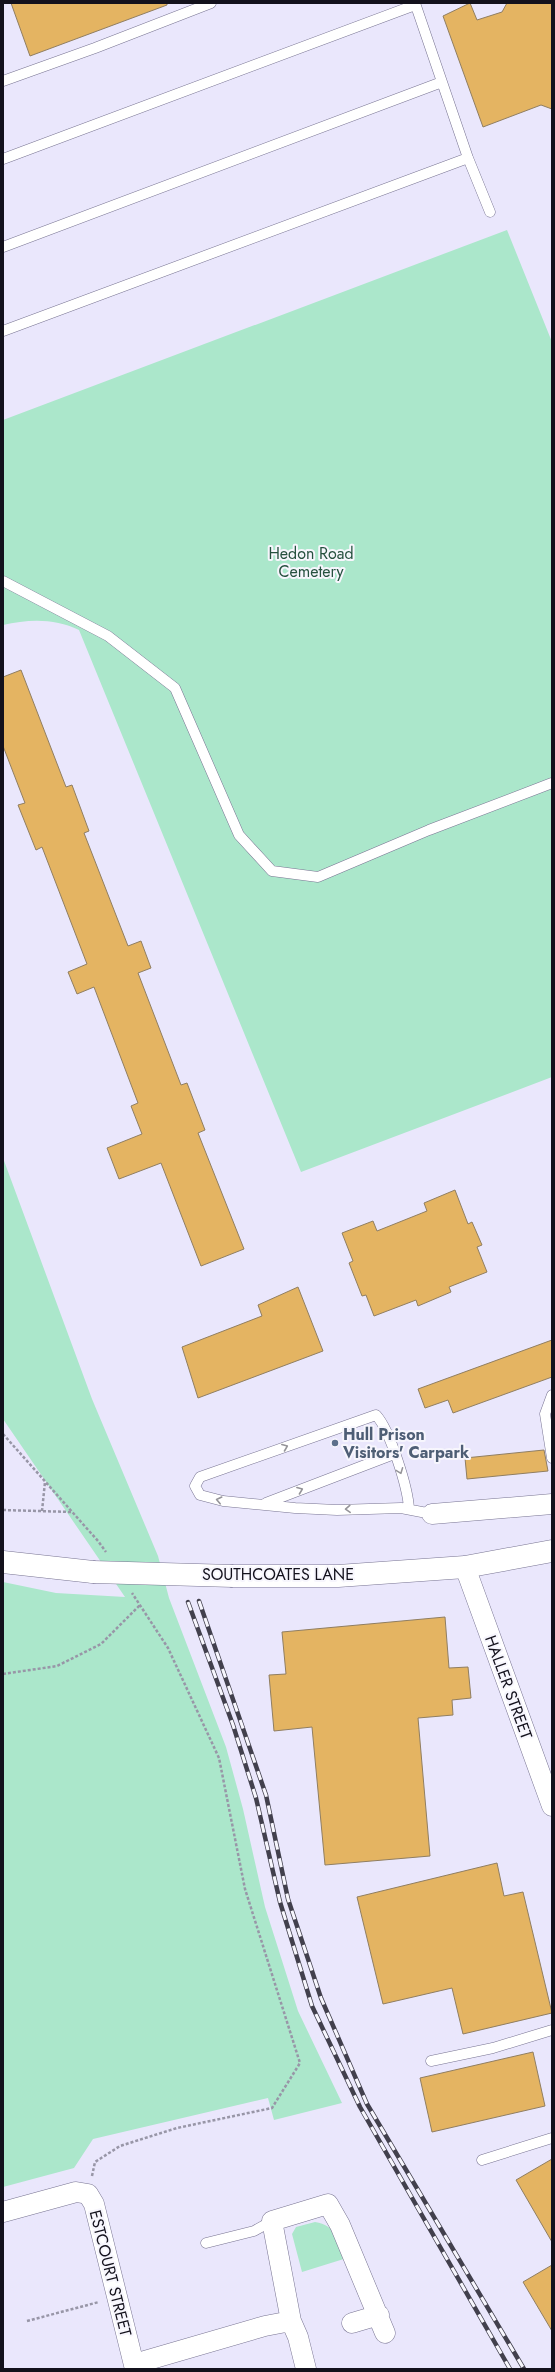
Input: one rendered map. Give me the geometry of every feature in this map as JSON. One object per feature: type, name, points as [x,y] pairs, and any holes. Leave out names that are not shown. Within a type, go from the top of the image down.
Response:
[{"type":"street","points":[[432,1514],[552,1504]]},
{"type":"street","name":"SOUTHCOATES LANE","points":[[3,1562],[93,1572],[233,1576],[338,1576],[465,1567],[552,1551]]},
{"type":"street","name":"HALLER STREET","points":[[465,1567],[552,1806]]},
{"type":"street","name":"ESTCOURT STREET","points":[[3,2212],[76,2192],[88,2194],[94,2204],[135,2367]]},
{"type":"street","points":[[306,2369],[298,2337],[292,2321],[272,2221],[328,2204],[340,2225],[382,2324],[352,2322]]},
{"type":"street","points":[[135,2367],[265,2326],[292,2321]]},
{"type":"lane","points":[[3,81],[96,48],[211,3]]},
{"type":"lane","points":[[3,159],[415,4],[468,158],[490,212]]},
{"type":"lane","points":[[3,247],[442,82]]},
{"type":"lane","points":[[3,330],[468,158]]},
{"type":"lane","points":[[3,581],[108,636],[175,688],[239,835],[272,872],[318,877],[429,830],[552,783]]},
{"type":"lane","points":[[552,1395],[545,1414],[552,1458]]},
{"type":"lane","points":[[409,1509],[408,1493],[386,1430],[376,1415],[200,1477],[195,1486],[200,1495],[223,1501],[337,1510],[387,1508],[409,1509],[432,1514]]},
{"type":"lane","points":[[264,1504],[394,1454]]},
{"type":"lane","points":[[431,2061],[493,2048],[552,2030]]},
{"type":"lane","points":[[482,2160],[552,2138]]},
{"type":"lane","points":[[206,2243],[254,2231],[272,2221]]},
{"type":"path","points":[[3,1434],[73,1512],[107,1554]]},
{"type":"path","points":[[42,1512],[45,1481]]},
{"type":"path","points":[[3,1510],[73,1512]]},
{"type":"path","points":[[88,2194],[95,2162],[120,2146],[177,2128],[272,2108],[300,2064],[244,1890],[219,1758],[168,1648],[128,1586]]},
{"type":"path","points":[[3,1674],[57,1666],[101,1644],[140,1605]]},
{"type":"path","points":[[28,2321],[117,2297]]},
{"type":"green space","name":"Hedon Road Cemetery","points":[[507,230],[552,342],[552,1077],[301,1172],[79,630],[61,623],[41,621],[3,625],[3,420]]},
{"type":"green space","points":[[3,1158],[92,1399],[158,1556],[169,1598],[226,1747],[243,1809],[265,1907],[298,2011],[342,2103],[274,2120],[268,2098],[93,2139],[74,2168],[3,2187],[3,1582],[56,1593],[125,1597],[3,1419]]},
{"type":"green space","points":[[315,2222],[328,2226],[332,2230],[347,2258],[302,2272],[292,2234],[296,2227]]},
{"type":"building","points":[[11,3],[167,3],[167,5],[30,56]]},
{"type":"building","points":[[470,3],[477,20],[502,12],[507,3],[552,3],[552,109],[541,105],[483,127],[443,16]]},
{"type":"building","points":[[21,670],[66,787],[72,785],[89,831],[84,833],[128,946],[141,941],[151,968],[138,973],[181,1085],[187,1083],[205,1130],[198,1133],[244,1249],[201,1266],[161,1163],[119,1179],[107,1148],[142,1134],[131,1106],[138,1103],[94,987],[77,994],[68,972],[87,964],[42,847],[36,850],[18,805],[25,803],[3,746],[3,677]]},
{"type":"building","points":[[455,1190],[468,1224],[472,1222],[482,1245],[477,1247],[487,1272],[449,1287],[451,1292],[418,1306],[416,1300],[374,1316],[366,1295],[362,1296],[349,1263],[353,1261],[342,1233],[373,1221],[377,1231],[427,1211],[424,1203]]},
{"type":"building","points":[[298,1287],[323,1351],[198,1398],[182,1347],[262,1316],[258,1305]]},
{"type":"building","points":[[552,1340],[552,1377],[453,1413],[448,1400],[425,1408],[418,1389]]},
{"type":"building","points":[[544,1450],[548,1471],[467,1479],[465,1458]]},
{"type":"building","points":[[445,1617],[449,1668],[468,1667],[471,1698],[452,1700],[453,1715],[418,1718],[430,1856],[325,1865],[312,1727],[274,1731],[269,1675],[286,1674],[282,1632]]},
{"type":"building","points":[[497,1863],[504,1896],[523,1892],[552,2013],[463,2034],[452,1988],[383,2004],[357,1897]]},
{"type":"building","points":[[533,2052],[545,2106],[432,2132],[420,2078]]},
{"type":"building","points":[[552,2159],[552,2242],[516,2180]]},
{"type":"building","points":[[552,2265],[552,2331],[523,2282]]},
{"type":"railway","points":[[199,1601],[266,1795],[288,1899],[321,1998],[367,2104],[524,2369]]},
{"type":"railway","points":[[188,1602],[233,1725],[256,1798],[280,1902],[312,2006],[360,2107],[510,2369]]},
{"type":"place","name":"Hull Prison Visitors' Carpark","points":[[335,1443]]}]
